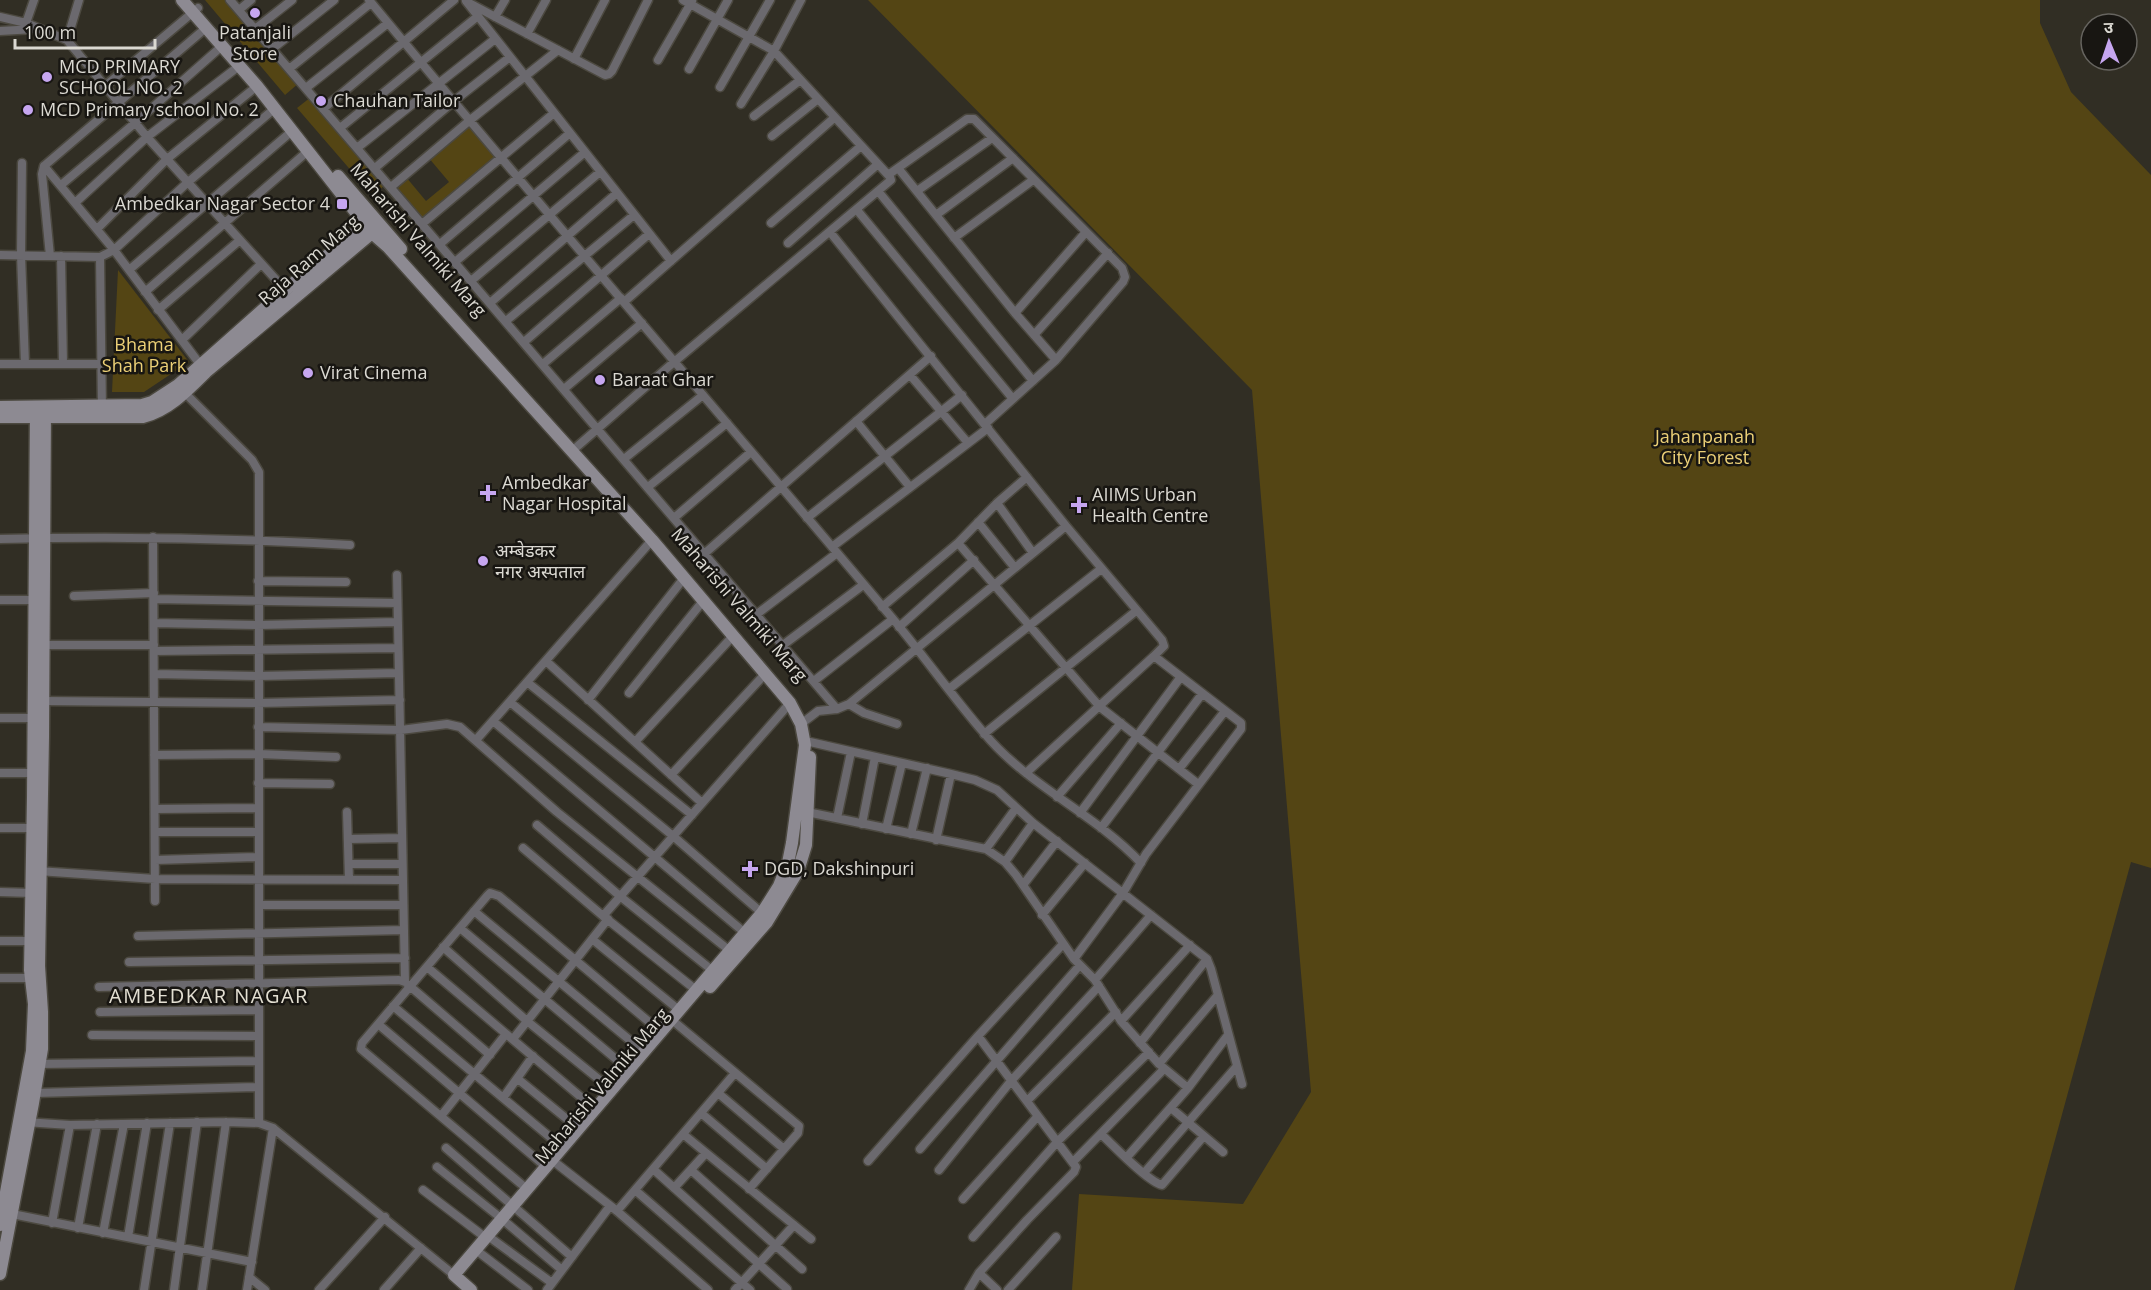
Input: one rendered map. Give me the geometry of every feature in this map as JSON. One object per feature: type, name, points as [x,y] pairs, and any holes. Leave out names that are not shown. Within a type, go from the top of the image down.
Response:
[{"type":"street","points":[[26,23],[34,0]]},
{"type":"street","points":[[67,40],[79,0]]},
{"type":"street","name":"Maharishi Valmiki Marg","points":[[183,0],[194,6],[371,227]]},
{"type":"street","points":[[230,0],[837,709]]},
{"type":"street","points":[[239,10],[250,0]]},
{"type":"street","points":[[255,29],[292,0]]},
{"type":"street","points":[[272,49],[334,0]]},
{"type":"street","points":[[323,109],[454,0]]},
{"type":"street","points":[[495,17],[505,0]]},
{"type":"street","points":[[527,34],[546,0]]},
{"type":"street","points":[[574,59],[605,0]]},
{"type":"street","points":[[465,1],[601,74],[609,74],[648,0]]},
{"type":"street","points":[[689,69],[728,0]]},
{"type":"street","points":[[720,87],[770,0]]},
{"type":"street","points":[[741,104],[774,51],[801,0]]},
{"type":"street","points":[[289,69],[370,1],[469,121],[602,274],[917,648],[984,734],[1026,773],[1101,828],[1141,863]]},
{"type":"street","points":[[465,1],[671,261]]},
{"type":"street","points":[[575,448],[891,180],[774,51],[688,1],[658,60]]},
{"type":"street","points":[[104,87],[194,6]]},
{"type":"street","name":"Maharishi Valmiki Marg","points":[[194,6],[222,46],[371,227],[575,448],[770,668],[797,701],[810,742],[806,845],[798,871],[767,922],[676,1018],[457,1278]]},
{"type":"street","points":[[340,128],[478,16]]},
{"type":"street","points":[[0,17],[26,23],[67,40],[147,137],[289,294]]},
{"type":"street","points":[[306,88],[388,23]]},
{"type":"street","points":[[50,256],[42,174],[44,166],[207,27]]},
{"type":"street","points":[[0,32],[38,28]]},
{"type":"street","points":[[357,148],[495,39]]},
{"type":"street","points":[[61,185],[222,46]]},
{"type":"street","points":[[391,187],[558,50]]},
{"type":"street","points":[[375,168],[510,57]]},
{"type":"street","points":[[76,202],[147,137],[239,66]]},
{"type":"street","points":[[754,116],[799,81]]},
{"type":"street","points":[[98,229],[167,159],[257,87]]},
{"type":"street","points":[[772,136],[817,100]]},
{"type":"street","points":[[0,255],[100,257],[114,250],[274,109]]},
{"type":"street","points":[[422,224],[554,113]]},
{"type":"street","points":[[543,364],[671,261],[834,118]]},
{"type":"street","points":[[757,614],[910,487],[968,443],[1012,399],[1056,360],[1125,277],[1122,268],[1108,253],[1033,180],[977,121],[971,118],[888,175]]},
{"type":"street","points":[[129,270],[292,131]]},
{"type":"street","points":[[440,244],[570,133]]},
{"type":"street","points":[[917,191],[992,138]]},
{"type":"street","points":[[771,223],[861,146]]},
{"type":"street","points":[[145,292],[308,151]]},
{"type":"street","points":[[454,262],[585,152]]},
{"type":"street","points":[[936,215],[1013,158]]},
{"type":"street","points":[[22,163],[21,255],[25,364]]},
{"type":"street","points":[[788,243],[878,164]]},
{"type":"street","points":[[44,166],[98,229],[203,368]]},
{"type":"street","points":[[898,168],[1056,360]]},
{"type":"street","points":[[471,281],[600,172]]},
{"type":"street","points":[[954,237],[1033,180]]},
{"type":"street","points":[[878,191],[1033,381]]},
{"type":"street","points":[[490,303],[617,193]]},
{"type":"street","points":[[857,210],[1012,399]]},
{"type":"street","points":[[506,321],[634,214]]},
{"type":"street","name":"Raja Ram Marg","points":[[0,407],[40,412],[102,412],[143,417],[155,414],[167,407],[203,368],[371,227]]},
{"type":"street","points":[[830,232],[1066,526],[1164,643],[1162,649],[1026,773]]},
{"type":"street","points":[[1015,313],[1086,232]]},
{"type":"street","points":[[524,342],[649,234]]},
{"type":"street","points":[[158,310],[240,240]]},
{"type":"street","points":[[1034,335],[1108,253]]},
{"type":"street","points":[[61,256],[63,364]]},
{"type":"street","points":[[100,257],[102,412]]},
{"type":"street","points":[[182,340],[261,264]]},
{"type":"street","points":[[564,389],[642,323]]},
{"type":"street","points":[[704,554],[931,356]]},
{"type":"street","points":[[0,364],[103,364]]},
{"type":"street","points":[[910,375],[968,443]]},
{"type":"street","points":[[182,389],[252,460],[259,472],[259,1124]]},
{"type":"street","points":[[624,459],[703,395]]},
{"type":"street","points":[[807,518],[962,395]]},
{"type":"street","points":[[0,1274],[12,1214],[32,1051],[34,1004],[31,978],[35,941],[38,773],[33,718],[38,600],[40,412]]},
{"type":"street","name":"Raja Ram Marg","points":[[0,417],[40,412]]},
{"type":"street","points":[[856,421],[910,487]]},
{"type":"street","points":[[648,487],[727,423]]},
{"type":"street","name":"Maharishi Valmiki Marg","points":[[516,1208],[528,1189],[552,1164],[661,1032],[676,1018],[696,990],[762,913],[779,886],[788,863],[792,843],[805,745],[804,722],[790,703],[575,448]]},
{"type":"street","points":[[674,518],[751,452]]},
{"type":"street","points":[[882,607],[958,543],[997,503],[1027,477]]},
{"type":"street","points":[[997,503],[1033,554]]},
{"type":"street","points":[[978,522],[1015,568]]},
{"type":"street","points":[[804,722],[818,711],[837,709],[849,704],[1066,526]]},
{"type":"street","points":[[153,537],[155,901]]},
{"type":"street","points":[[0,539],[153,537],[258,539],[350,545]]},
{"type":"street","points":[[476,740],[652,540]]},
{"type":"street","points":[[958,543],[1100,707],[1198,784]]},
{"type":"street","points":[[899,627],[974,560]]},
{"type":"street","points":[[949,689],[1101,569]]},
{"type":"street","points":[[397,575],[403,905],[407,984]]},
{"type":"street","points":[[588,700],[684,578]]},
{"type":"street","points":[[258,581],[346,582]]},
{"type":"street","points":[[783,645],[863,585]]},
{"type":"street","points":[[74,596],[397,603]]},
{"type":"street","points":[[0,600],[38,600]]},
{"type":"street","points":[[0,1225],[25,1122],[35,1092],[39,1064],[42,1012],[32,893],[37,871],[33,828],[43,701],[43,645],[38,600]]},
{"type":"street","points":[[629,693],[703,601]]},
{"type":"street","points":[[984,734],[1136,611]]},
{"type":"street","points":[[814,681],[893,620]]},
{"type":"street","points":[[154,624],[258,625],[398,622]]},
{"type":"street","points":[[635,742],[733,636]]},
{"type":"street","points":[[43,645],[258,650],[398,648]]},
{"type":"street","points":[[920,1149],[997,1062],[1077,962],[1124,893],[1141,863],[1242,727],[1240,722],[1154,656]]},
{"type":"street","points":[[546,661],[702,803]]},
{"type":"street","points":[[154,674],[258,676],[398,673]]},
{"type":"street","points":[[671,775],[765,674]]},
{"type":"street","points":[[1080,813],[1180,678]]},
{"type":"street","points":[[527,682],[692,815]]},
{"type":"street","points":[[1101,828],[1202,694]]},
{"type":"street","points":[[43,701],[258,703],[400,700]]},
{"type":"street","points":[[510,702],[674,836],[762,913]]},
{"type":"street","points":[[441,1116],[490,1054],[527,1021],[592,939],[605,917],[621,897],[790,703]]},
{"type":"street","points":[[849,704],[864,713],[897,724]]},
{"type":"street","points":[[1179,769],[1225,711]]},
{"type":"street","points":[[0,718],[33,718]]},
{"type":"street","points":[[493,721],[745,933]]},
{"type":"street","points":[[1057,797],[1120,723]]},
{"type":"street","points":[[258,727],[401,730],[453,724],[460,727],[556,812],[730,951]]},
{"type":"street","points":[[810,742],[951,774],[983,783],[997,790],[1033,823],[1207,959],[1242,1084]]},
{"type":"street","points":[[837,818],[851,752]]},
{"type":"street","points":[[154,755],[258,754],[336,757]]},
{"type":"street","points":[[862,824],[875,757]]},
{"type":"street","points":[[886,829],[902,763]]},
{"type":"street","points":[[911,834],[927,768]]},
{"type":"street","points":[[0,773],[38,773]]},
{"type":"street","points":[[936,840],[951,774]]},
{"type":"street","points":[[258,783],[330,784]]},
{"type":"street","points":[[155,808],[258,808]]},
{"type":"street","points":[[986,849],[1016,808]]},
{"type":"street","points":[[347,812],[349,880]]},
{"type":"street","points":[[807,812],[986,849],[1005,862],[1063,944],[1097,983],[1121,1021],[1162,1066],[1188,1088]]},
{"type":"street","points":[[1005,862],[1033,823]]},
{"type":"street","points":[[537,825],[713,971]]},
{"type":"street","points":[[0,828],[33,828]]},
{"type":"street","points":[[155,832],[259,832]]},
{"type":"street","points":[[348,839],[402,837]]},
{"type":"street","points":[[1023,885],[1056,841]]},
{"type":"street","points":[[523,848],[696,990]]},
{"type":"street","points":[[155,860],[259,857]]},
{"type":"street","points":[[1042,915],[1085,863]]},
{"type":"street","points":[[349,864],[402,864]]},
{"type":"street","points":[[37,871],[155,879],[403,880]]},
{"type":"street","points":[[0,892],[32,893]]},
{"type":"street","points":[[528,1189],[361,1049],[362,1042],[393,1006],[407,984],[427,967],[487,896],[494,894],[661,1032]]},
{"type":"street","points":[[259,905],[403,905]]},
{"type":"street","points":[[474,911],[644,1052]]},
{"type":"street","points":[[939,1170],[1011,1081],[1097,983],[1151,915]]},
{"type":"street","points":[[459,928],[629,1070]]},
{"type":"street","points":[[138,936],[404,930]]},
{"type":"street","points":[[592,939],[735,1073],[799,1126],[798,1133],[749,1189]]},
{"type":"street","points":[[0,941],[35,941]]},
{"type":"street","points":[[868,1161],[1063,944]]},
{"type":"street","points":[[1121,1021],[1190,945]]},
{"type":"street","points":[[443,947],[527,1021],[612,1090]]},
{"type":"street","points":[[129,962],[405,958]]},
{"type":"street","points":[[1140,1043],[1207,959]]},
{"type":"street","points":[[427,967],[596,1109]]},
{"type":"street","points":[[0,978],[31,978]]},
{"type":"street","points":[[99,987],[393,980],[407,984],[490,1054]]},
{"type":"street","points":[[1073,1162],[1162,1066],[1218,996]]},
{"type":"street","points":[[393,1006],[563,1148]]},
{"type":"street","points":[[99,1012],[259,1010]]},
{"type":"street","points":[[1027,1101],[1116,1012]]},
{"type":"street","points":[[378,1024],[459,1094],[613,1209],[708,1290]]},
{"type":"street","points":[[92,1035],[259,1036]]},
{"type":"street","points":[[1127,1157],[1188,1088],[1228,1035]]},
{"type":"street","points":[[969,1290],[979,1273],[1074,1172],[1076,1167],[978,1036]]},
{"type":"street","points":[[973,1237],[1058,1141],[1149,1052]]},
{"type":"street","points":[[503,1098],[533,1056]]},
{"type":"street","points":[[39,1064],[259,1061]]},
{"type":"street","points":[[1144,1173],[1237,1066]]},
{"type":"street","points":[[423,1190],[489,1238],[549,1287],[613,1209],[635,1190],[735,1073]]},
{"type":"street","points":[[518,1079],[579,1129]]},
{"type":"street","points":[[35,1092],[259,1087]]},
{"type":"street","points":[[718,1093],[784,1149]]},
{"type":"street","points":[[1171,1108],[1224,1152]]},
{"type":"street","points":[[701,1113],[767,1169]]},
{"type":"street","points":[[963,1199],[1038,1116]]},
{"type":"street","points":[[25,1122],[70,1125],[226,1122],[259,1124],[273,1128],[385,1217],[471,1290]]},
{"type":"street","points":[[174,1290],[196,1122]]},
{"type":"street","points":[[202,1290],[226,1122]]},
{"type":"street","points":[[128,1237],[147,1123]]},
{"type":"street","points":[[144,1290],[170,1123]]},
{"type":"street","points":[[78,1228],[97,1124]]},
{"type":"street","points":[[103,1233],[123,1124]]},
{"type":"street","points":[[52,1223],[70,1125]]},
{"type":"street","points":[[247,1290],[273,1128]]},
{"type":"street","points":[[683,1134],[811,1239]]},
{"type":"street","points":[[1101,1134],[1160,1185],[1165,1184],[1204,1136]]},
{"type":"street","points":[[446,1148],[572,1257]]},
{"type":"street","points":[[674,1188],[706,1153]]},
{"type":"street","points":[[437,1167],[562,1270]]},
{"type":"street","points":[[653,1169],[787,1289]]},
{"type":"street","points":[[691,1170],[802,1269]]},
{"type":"street","points":[[635,1190],[750,1290]]},
{"type":"street","points":[[12,1214],[252,1262]]},
{"type":"street","points":[[319,1290],[385,1217]]},
{"type":"street","points":[[735,1290],[794,1226]]},
{"type":"street","points":[[1008,1290],[1056,1237]]},
{"type":"street","points":[[386,1289],[421,1248]]},
{"type":"street","points":[[479,1252],[528,1290]]},
{"type":"street","points":[[979,1273],[997,1290]]},
{"type":"street","points":[[249,1277],[265,1290]]},
{"type":"green space","points":[[205,0],[228,0],[299,83],[285,95]]},
{"type":"green space","name":"Jahanpanah City Forest","points":[[868,0],[2040,0],[2040,23],[2071,92],[2151,175],[2151,868],[2131,862],[2014,1290],[1072,1290],[1079,1194],[1243,1204],[1311,1092],[1252,390]]},
{"type":"green space","points":[[311,97],[386,184],[373,196],[297,108]]},
{"type":"green space","points":[[468,123],[499,157],[423,221],[394,188],[406,177],[426,201],[449,182],[428,157]]},
{"type":"green space","name":"Bhama Shah Park","points":[[118,270],[189,362],[144,392],[112,392]]},
{"type":"place","name":"Patanjali Store","points":[[255,13]]},
{"type":"place","name":"MCD PRIMARY SCHOOL NO. 2","points":[[47,77]]},
{"type":"place","name":"Chauhan Tailor","points":[[321,101]]},
{"type":"place","name":"MCD Primary school No. 2","points":[[28,110]]},
{"type":"place","name":"Ambedkar Nagar Sector 4","points":[[342,204]]},
{"type":"place","name":"Virat Cinema","points":[[308,373]]},
{"type":"place","name":"Baraat Ghar","points":[[600,380]]},
{"type":"place","name":"Ambedkar Nagar Hospital","points":[[488,493]]},
{"type":"place","name":"AIIMS Urban Health Centre","points":[[1079,505]]},
{"type":"place","name":"अम्बेडकर नगर अस्पताल","points":[[483,561]]},
{"type":"place","name":"DGD, Dakshinpuri","points":[[750,869]]},
{"type":"district","name":"AMBEDKAR NAGAR","points":[[209,996]]}]
